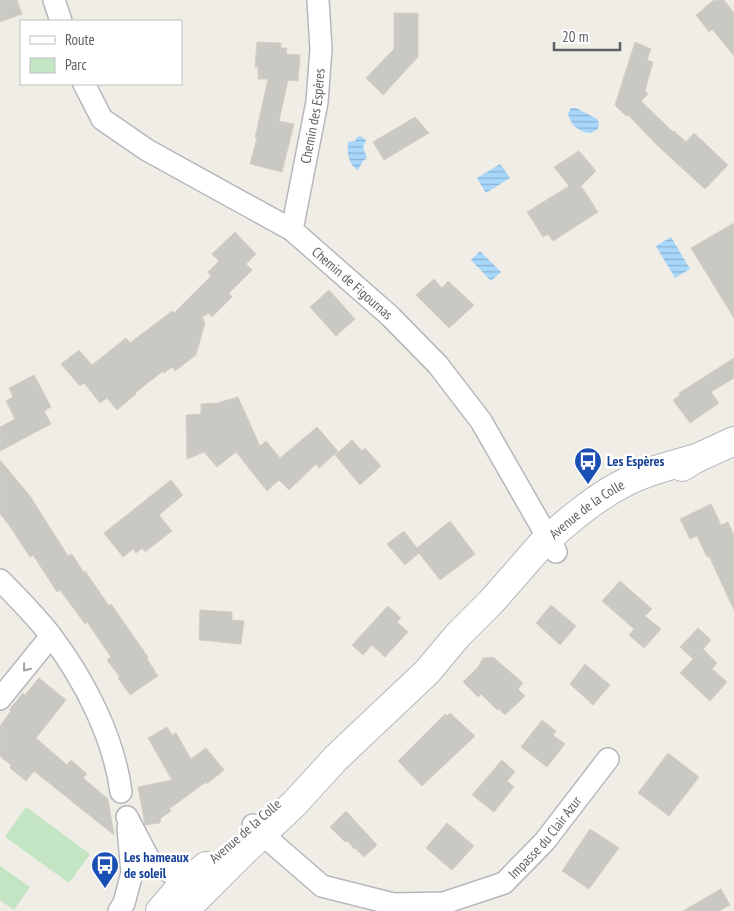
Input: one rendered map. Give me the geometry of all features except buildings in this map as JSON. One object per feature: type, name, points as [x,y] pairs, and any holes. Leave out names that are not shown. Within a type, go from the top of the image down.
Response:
[{"type":"main road","name":"Avenue de la Colle","points":[[184,911],[286,795],[336,758],[427,672],[541,545],[552,546],[573,537],[610,509],[697,458],[734,441]]},
{"type":"main road","name":"Avenue de la Colle","points":[[160,911],[177,891],[201,870],[258,829]]},
{"type":"street","points":[[54,0],[61,20]]},
{"type":"street","name":"Chemin des Espères","points":[[292,230],[317,102],[320,49],[318,0]]},
{"type":"street","name":"Chemin de Figournas","points":[[85,85],[102,119],[146,150],[292,230],[390,316],[438,365],[481,421],[552,546]]},
{"type":"street","points":[[0,580],[25,605],[51,636],[73,668],[92,703],[110,745],[120,780],[121,792]]},
{"type":"street","points":[[0,699],[51,636]]},
{"type":"street","name":"Impasse du Clair Azur","points":[[258,829],[322,886],[393,904],[444,903],[504,883],[545,841],[608,759]]},
{"type":"street","points":[[119,911],[124,903],[132,873],[127,817],[151,863],[174,874],[201,870]]},
{"type":"green space","points":[[26,807],[90,854],[69,883],[5,837]]},
{"type":"green space","points":[[0,866],[30,887],[14,910],[0,900]]},
{"type":"water","points":[[571,108],[576,108],[597,119],[598,129],[587,133],[576,127],[570,121],[568,113]]},
{"type":"water","points":[[358,136],[366,140],[363,147],[367,158],[358,170],[350,162],[348,142],[355,141]]},
{"type":"water","points":[[500,164],[510,178],[486,193],[477,178]]},
{"type":"water","points":[[671,237],[690,269],[675,278],[656,246]]},
{"type":"water","points":[[480,251],[501,272],[491,281],[471,260]]},
{"type":"place","name":"Les Espères","points":[[588,485]]},
{"type":"place","name":"Les hameaux de soleil","points":[[105,889]]}]
